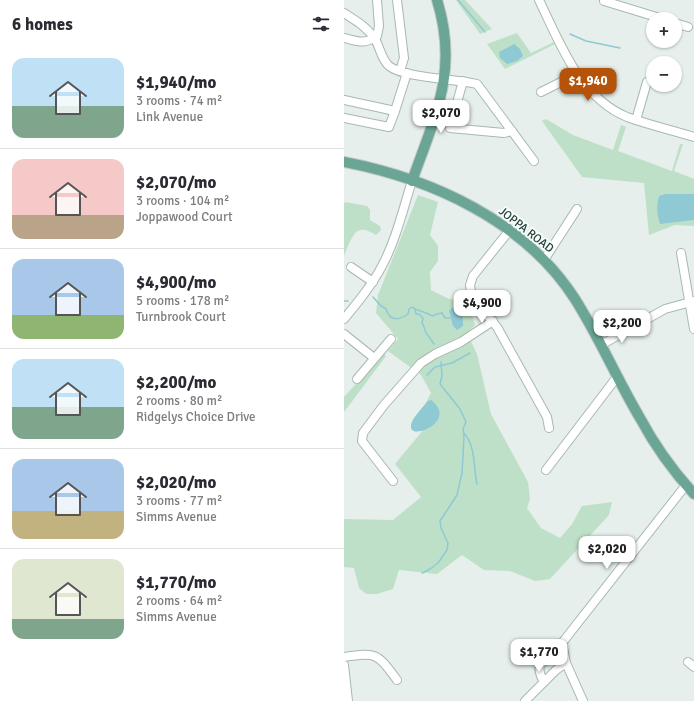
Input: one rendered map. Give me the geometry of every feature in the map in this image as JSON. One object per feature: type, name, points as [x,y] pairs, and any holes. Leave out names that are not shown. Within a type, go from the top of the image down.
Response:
[{"type":"main road","points":[[412,181],[434,118],[445,79],[446,39],[437,0]]},
{"type":"main road","name":"JOPPA ROAD","points":[[344,162],[378,170],[412,181],[443,193],[472,207],[509,231],[544,260],[571,293],[651,437],[671,467],[694,494]]},
{"type":"street","points":[[344,38],[364,42],[377,36],[379,30],[377,0]]},
{"type":"street","points":[[344,118],[388,127],[395,111],[403,72],[404,58],[397,0]]},
{"type":"street","points":[[539,0],[577,74],[590,91],[620,113],[636,120],[694,138]]},
{"type":"street","points":[[631,0],[633,9]]},
{"type":"street","points":[[604,1],[646,13]]},
{"type":"street","points":[[344,13],[363,25],[374,38],[385,62],[391,67],[403,72],[477,84],[534,161]]},
{"type":"street","points":[[682,25],[688,27]]},
{"type":"street","points":[[541,92],[577,74]]},
{"type":"street","points":[[463,81],[450,128],[504,133],[512,131]]},
{"type":"street","points":[[636,120],[646,82]]},
{"type":"street","points":[[344,100],[395,111]]},
{"type":"street","points":[[344,319],[373,282],[383,264],[412,181]]},
{"type":"street","points":[[544,260],[577,209]]},
{"type":"street","points":[[509,231],[475,273],[470,285],[471,294],[474,301],[493,321],[538,399],[548,420],[549,428]]},
{"type":"street","points":[[681,253],[692,301],[694,329]]},
{"type":"street","points":[[351,267],[373,282]]},
{"type":"street","points":[[600,345],[665,309],[692,301]]},
{"type":"street","points":[[393,481],[362,441],[363,433],[388,400],[421,362],[461,342],[493,321]]},
{"type":"street","points":[[344,334],[374,358]]},
{"type":"street","points":[[357,379],[391,339]]},
{"type":"street","points":[[546,470],[617,376]]},
{"type":"street","points":[[583,701],[566,663],[562,647],[564,640],[686,485]]},
{"type":"street","points":[[544,682],[540,674],[540,665],[562,647]]},
{"type":"street","points":[[344,657],[366,654],[375,655],[382,660],[397,680]]},
{"type":"street","points":[[525,701],[556,670],[566,663]]},
{"type":"street","points":[[344,665],[348,701]]},
{"type":"green space","points":[[456,0],[465,0],[492,29],[480,34]]},
{"type":"green space","points":[[517,33],[531,53],[554,42],[555,44],[505,69],[487,44]]},
{"type":"green space","points":[[546,119],[573,135],[613,150],[621,125],[626,127],[618,151],[672,171],[680,144],[683,144],[674,171],[694,179],[694,226],[675,225],[649,235],[644,183],[582,177],[542,121]]},
{"type":"green space","points":[[418,195],[438,202],[430,235],[438,246],[438,261],[430,272],[431,290],[449,299],[458,300],[466,307],[473,318],[475,325],[467,333],[477,354],[491,414],[528,482],[530,499],[527,508],[541,528],[560,538],[572,524],[582,506],[612,502],[609,515],[550,579],[535,581],[510,571],[484,570],[462,555],[437,574],[399,570],[393,589],[377,594],[366,594],[359,588],[354,568],[344,567],[344,519],[393,520],[421,497],[395,464],[429,423],[423,415],[424,406],[431,393],[421,375],[388,351],[398,339],[376,313],[378,295]]},
{"type":"green space","points":[[346,202],[367,206],[370,210],[370,220],[380,226],[381,230],[376,235],[365,230],[355,233],[344,256],[344,203]]},
{"type":"green space","points":[[384,353],[386,356],[344,412],[344,397]]},
{"type":"water","points":[[514,44],[520,49],[523,56],[517,61],[507,64],[500,58],[499,52]]},
{"type":"water","points":[[666,194],[694,194],[694,220],[660,224],[657,203],[659,196]]},
{"type":"water","points":[[459,306],[463,312],[463,326],[457,330],[453,326],[449,311],[453,307]]},
{"type":"water","points":[[431,400],[437,406],[440,413],[438,419],[434,424],[422,431],[412,430],[411,426],[413,420],[428,401]]},
{"type":"waterway","points":[[458,0],[485,32]]},
{"type":"waterway","points":[[570,34],[586,41],[620,48]]},
{"type":"waterway","points":[[373,297],[386,309],[390,316],[395,319],[408,314],[409,309],[412,307],[432,316],[442,313],[445,318],[450,318]]},
{"type":"waterway","points":[[415,309],[416,314],[419,314],[423,318],[422,323],[434,344]]},
{"type":"waterway","points":[[427,375],[435,367],[452,363],[470,353]]},
{"type":"waterway","points":[[422,573],[438,563],[447,550],[448,543],[441,528],[440,521],[457,495],[462,473],[463,429],[466,422],[460,409],[440,384],[442,376],[441,362]]},
{"type":"waterway","points":[[464,433],[471,444],[477,484]]}]
